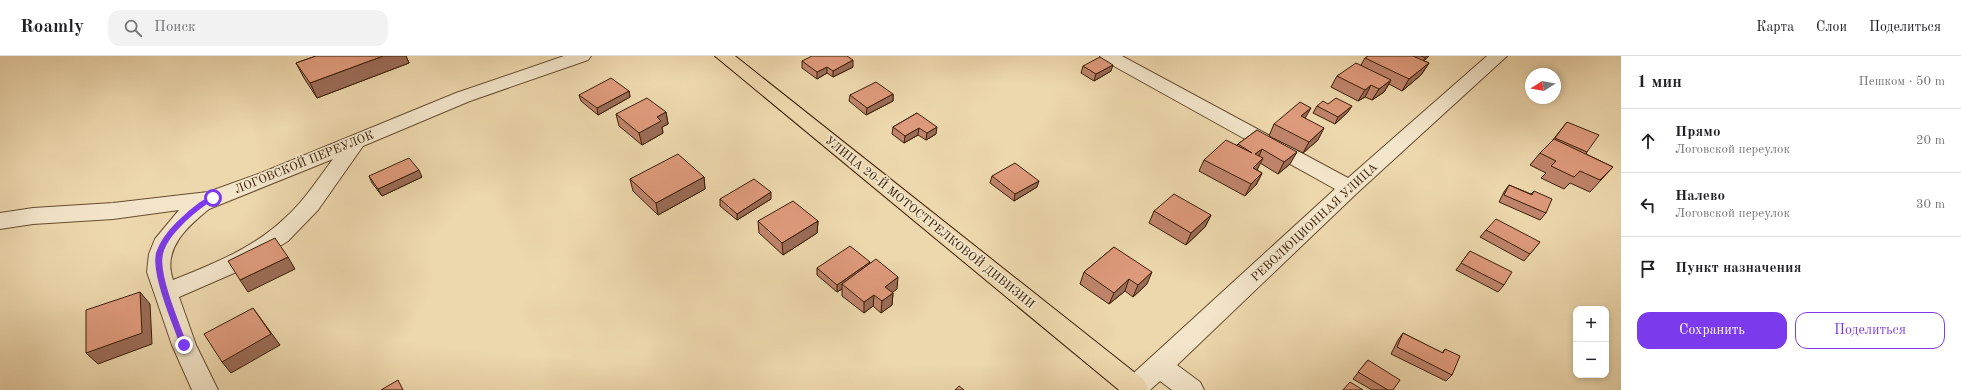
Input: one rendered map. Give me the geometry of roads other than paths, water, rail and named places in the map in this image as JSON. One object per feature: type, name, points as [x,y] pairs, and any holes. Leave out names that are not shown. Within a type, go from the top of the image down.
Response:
[{"type":"main road","name":"УЛИЦА 20-Й МОТОСТРЕЛКОВОЙ ДИВИЗИИ","points":[[724,56],[1134,389]]},
{"type":"street","name":"ЛОГОВСКОЙ ПЕРЕУЛОК","points":[[205,390],[184,345],[159,272],[160,254],[166,239],[185,217],[201,204],[213,198],[268,178],[463,97],[582,56]]},
{"type":"street","points":[[1109,56],[1350,188]]},
{"type":"street","name":"РЕВОЛЮЦИОННАЯ УЛИЦА","points":[[1134,389],[1350,188],[1498,56]]},
{"type":"street","points":[[165,293],[206,277],[258,250],[292,225],[311,204],[356,142]]},
{"type":"street","points":[[0,221],[33,216],[113,211],[213,198]]},
{"type":"street","points":[[1159,366],[1191,390]]}]
